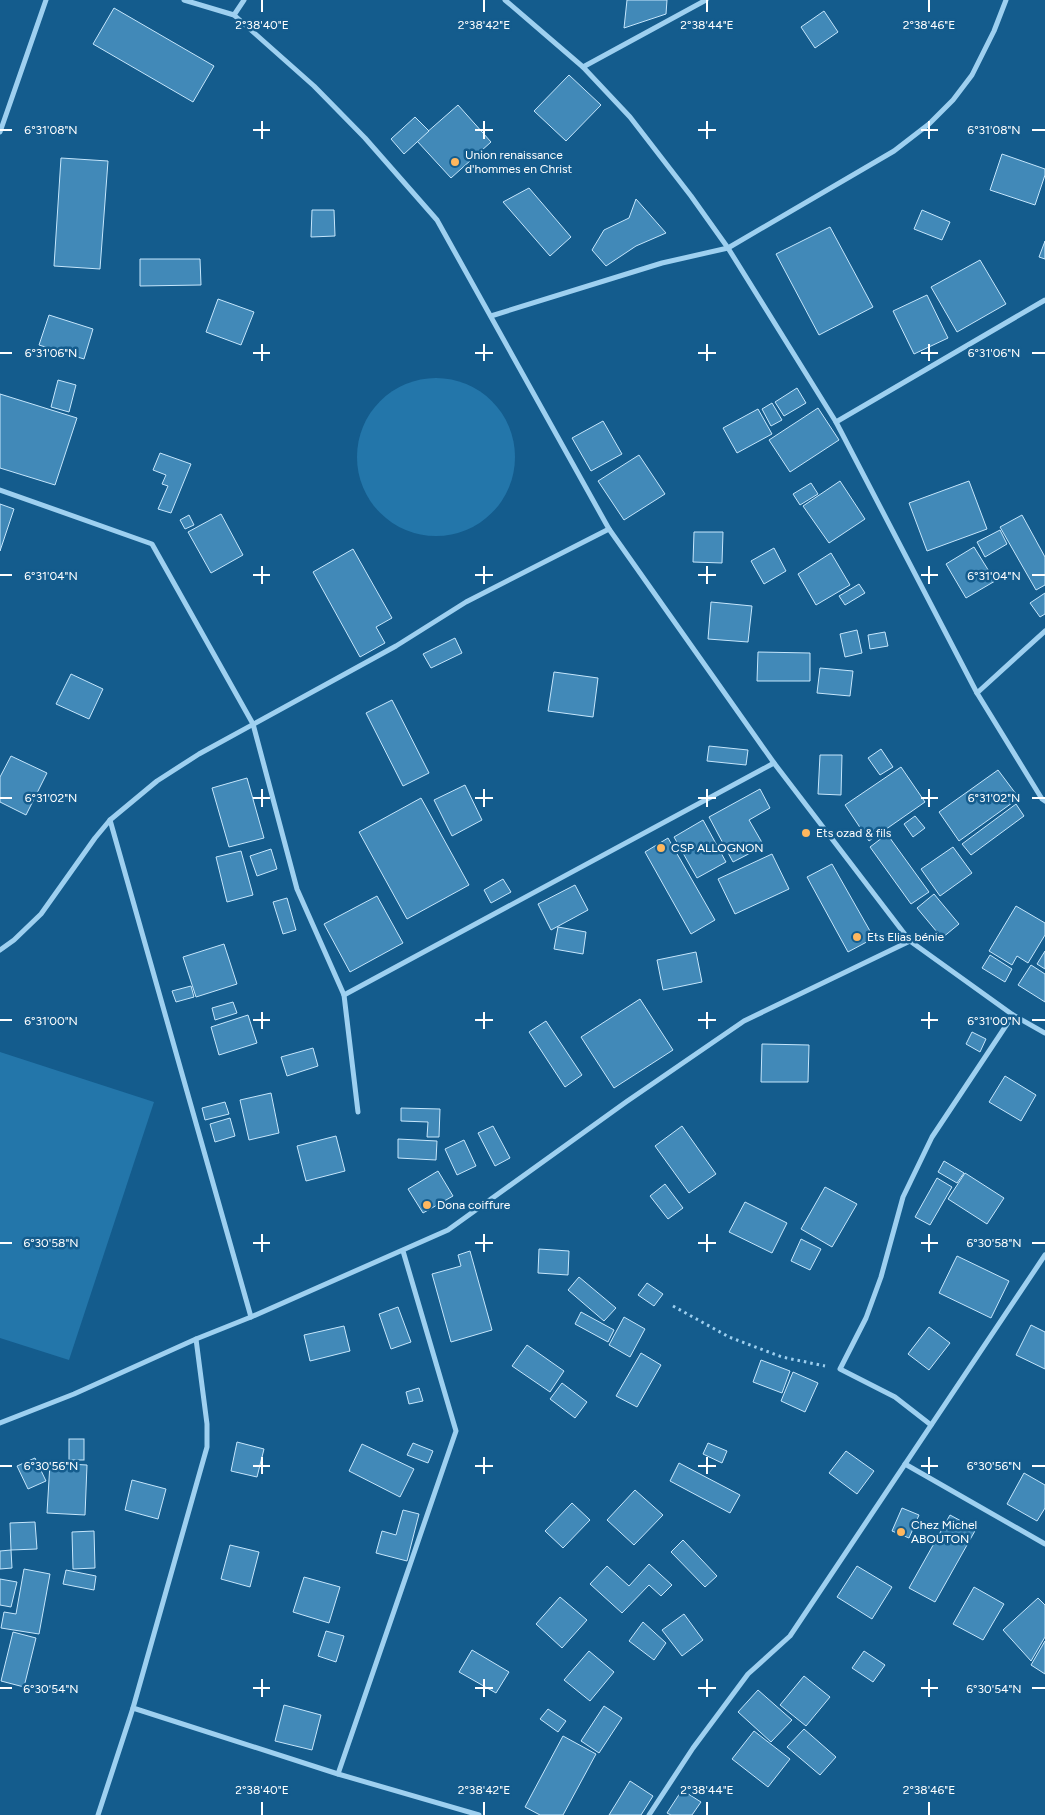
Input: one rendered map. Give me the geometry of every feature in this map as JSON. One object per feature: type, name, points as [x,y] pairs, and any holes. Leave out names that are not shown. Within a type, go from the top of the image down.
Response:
[{"type":"street","points":[[0,132],[46,0]]},
{"type":"street","points":[[184,0],[234,15],[314,86],[365,138],[437,220],[609,529],[774,763],[910,940],[1013,1015],[1045,1033]]},
{"type":"street","points":[[234,15],[244,0]]},
{"type":"street","points":[[505,0],[583,68],[630,117],[728,248],[836,422],[977,692],[1045,801]]},
{"type":"street","points":[[583,68],[706,0]]},
{"type":"street","points":[[491,316],[662,263],[728,248],[894,151],[929,124],[953,100],[972,75],[994,31],[1006,0]]},
{"type":"street","points":[[836,422],[1045,300]]},
{"type":"street","points":[[0,490],[152,544],[253,724],[297,889],[344,995],[358,1112]]},
{"type":"street","points":[[0,950],[14,940],[41,914],[110,820],[157,781],[198,754],[396,646],[466,602],[609,529]]},
{"type":"street","points":[[977,692],[1045,631]]},
{"type":"street","points":[[344,995],[774,763]]},
{"type":"street","points":[[110,820],[251,1317]]},
{"type":"street","points":[[0,1423],[74,1394],[448,1230],[618,1108],[744,1021],[910,940]]},
{"type":"street","points":[[931,1425],[895,1397],[840,1369],[866,1318],[881,1277],[903,1197],[932,1137],[1013,1015]]},
{"type":"street","points":[[338,1774],[456,1430],[402,1251]]},
{"type":"street","points":[[649,1815],[693,1748],[748,1674],[790,1636],[1045,1255]]},
{"type":"street","points":[[98,1815],[133,1708],[207,1447],[207,1424],[196,1339]]},
{"type":"street","points":[[905,1464],[1045,1544]]},
{"type":"street","points":[[133,1708],[338,1774],[479,1815]]},
{"type":"path","points":[[673,1306],[729,1337],[773,1354],[840,1369]]},
{"type":"shaded area","points":[[436,378],[466,384],[492,401],[509,427],[515,457],[509,487],[492,513],[466,530],[436,536],[406,530],[380,513],[363,487],[357,457],[363,427],[380,401],[406,384]]},
{"type":"shaded area","points":[[0,1052],[154,1102],[69,1360],[0,1338]]},
{"type":"building","points":[[627,0],[667,0],[666,14],[624,28]]},
{"type":"building","points":[[114,8],[214,66],[193,102],[93,44]]},
{"type":"building","points":[[824,11],[838,32],[815,48],[801,27]]},
{"type":"building","points":[[569,75],[601,105],[566,141],[534,111]]},
{"type":"building","points":[[458,105],[491,142],[451,178],[417,141]]},
{"type":"building","points":[[415,117],[429,131],[404,154],[391,139]]},
{"type":"building","points":[[1002,154],[1045,169],[1045,175],[1035,205],[990,190]]},
{"type":"building","points":[[61,158],[108,161],[100,269],[54,266]]},
{"type":"building","points":[[529,188],[571,237],[550,256],[503,202]]},
{"type":"building","points":[[636,199],[666,233],[636,246],[606,266],[592,250],[604,230],[629,218]]},
{"type":"building","points":[[312,210],[334,210],[335,236],[311,237]]},
{"type":"building","points":[[922,210],[950,222],[942,240],[914,229]]},
{"type":"building","points":[[830,227],[873,307],[819,335],[776,254]]},
{"type":"building","points":[[1045,241],[1045,259],[1039,257]]},
{"type":"building","points":[[140,259],[200,259],[201,285],[140,286]]},
{"type":"building","points":[[980,260],[1006,304],[957,332],[931,287]]},
{"type":"building","points":[[927,295],[948,338],[914,354],[893,311]]},
{"type":"building","points":[[218,299],[254,312],[241,345],[206,332]]},
{"type":"building","points":[[49,315],[93,329],[84,359],[39,345]]},
{"type":"building","points":[[58,380],[76,385],[69,412],[51,407]]},
{"type":"building","points":[[797,388],[806,403],[784,416],[775,402]]},
{"type":"building","points":[[0,394],[77,418],[55,485],[0,468]]},
{"type":"building","points":[[772,403],[782,420],[771,426],[762,409]]},
{"type":"building","points":[[818,408],[839,440],[790,472],[769,440]]},
{"type":"building","points":[[758,409],[772,434],[737,453],[723,428]]},
{"type":"building","points":[[603,421],[622,454],[591,471],[572,438]]},
{"type":"building","points":[[160,453],[191,464],[171,513],[158,509],[168,486],[162,484],[166,475],[153,470]]},
{"type":"building","points":[[639,455],[665,494],[624,520],[598,481]]},
{"type":"building","points":[[840,481],[865,519],[829,543],[803,506]]},
{"type":"building","points":[[969,481],[987,529],[927,551],[909,503]]},
{"type":"building","points":[[811,483],[818,494],[800,505],[793,494]]},
{"type":"building","points":[[0,504],[14,509],[0,551]]},
{"type":"building","points":[[221,514],[243,555],[211,573],[188,532]]},
{"type":"building","points":[[189,515],[194,525],[185,529],[180,520]]},
{"type":"building","points":[[1022,515],[1045,557],[1045,585],[1036,590],[1000,527]]},
{"type":"building","points":[[1000,530],[1007,544],[985,557],[977,542]]},
{"type":"building","points":[[694,532],[723,532],[722,563],[693,562]]},
{"type":"building","points":[[974,547],[995,581],[966,598],[946,564]]},
{"type":"building","points":[[774,548],[786,571],[764,584],[751,561]]},
{"type":"building","points":[[353,549],[392,618],[376,627],[385,643],[360,657],[313,572]]},
{"type":"building","points":[[831,553],[850,585],[816,605],[798,574]]},
{"type":"building","points":[[859,584],[865,593],[845,605],[839,596]]},
{"type":"building","points":[[1045,593],[1045,614],[1040,617],[1030,603]]},
{"type":"building","points":[[711,602],[752,606],[748,642],[708,639]]},
{"type":"building","points":[[857,630],[862,653],[845,657],[840,634]]},
{"type":"building","points":[[885,632],[888,646],[870,649],[868,635]]},
{"type":"building","points":[[455,638],[462,653],[431,668],[423,654]]},
{"type":"building","points":[[758,652],[810,653],[810,681],[757,681]]},
{"type":"building","points":[[820,668],[853,671],[850,696],[817,693]]},
{"type":"building","points":[[554,672],[598,678],[593,717],[548,711]]},
{"type":"building","points":[[71,674],[103,689],[89,719],[56,704]]},
{"type":"building","points":[[392,700],[429,773],[403,786],[366,713]]},
{"type":"building","points":[[709,746],[748,750],[746,765],[707,761]]},
{"type":"building","points":[[881,749],[893,767],[880,775],[868,758]]},
{"type":"building","points":[[820,755],[842,755],[841,795],[818,794]]},
{"type":"building","points":[[11,756],[47,773],[26,815],[0,802],[0,777]]},
{"type":"building","points":[[901,767],[925,802],[869,841],[845,805]]},
{"type":"building","points":[[998,770],[1019,798],[959,841],[939,812]]},
{"type":"building","points":[[247,778],[264,838],[229,847],[212,788]]},
{"type":"building","points":[[465,785],[482,820],[452,836],[434,800]]},
{"type":"building","points":[[760,789],[770,808],[749,820],[764,846],[733,862],[709,817]]},
{"type":"building","points":[[421,798],[469,885],[407,919],[359,832]]},
{"type":"building","points":[[1016,804],[1024,816],[971,855],[962,844]]},
{"type":"building","points":[[915,816],[925,828],[913,837],[904,824]]},
{"type":"building","points":[[703,820],[726,862],[697,878],[674,837]]},
{"type":"building","points":[[887,834],[929,892],[911,904],[870,847]]},
{"type":"building","points":[[668,838],[715,920],[691,934],[645,852]]},
{"type":"building","points":[[953,847],[972,873],[940,896],[921,869]]},
{"type":"building","points":[[271,849],[277,869],[257,876],[250,856]]},
{"type":"building","points":[[241,851],[253,895],[227,902],[216,857]]},
{"type":"building","points":[[772,854],[789,889],[735,914],[718,879]]},
{"type":"building","points":[[832,864],[874,938],[848,952],[807,877]]},
{"type":"building","points":[[503,879],[511,892],[491,903],[484,890]]},
{"type":"building","points":[[575,885],[588,910],[551,930],[538,904]]},
{"type":"building","points":[[934,894],[959,924],[942,938],[917,908]]},
{"type":"building","points":[[377,896],[403,943],[350,972],[324,924]]},
{"type":"building","points":[[287,898],[296,930],[283,934],[273,902]]},
{"type":"building","points":[[1016,906],[1045,923],[1045,935],[1028,963],[1017,956],[1012,965],[989,951]]},
{"type":"building","points":[[558,927],[586,932],[583,954],[554,949]]},
{"type":"building","points":[[224,944],[237,984],[196,997],[183,957]]},
{"type":"building","points":[[1045,951],[1045,969],[1037,964]]},
{"type":"building","points":[[696,952],[702,982],[663,990],[657,960]]},
{"type":"building","points":[[990,955],[1012,969],[1005,982],[982,968]]},
{"type":"building","points":[[1031,965],[1045,974],[1045,1002],[1018,985]]},
{"type":"building","points":[[191,986],[194,997],[176,1002],[172,991]]},
{"type":"building","points":[[640,999],[673,1050],[614,1088],[581,1037]]},
{"type":"building","points":[[233,1002],[237,1013],[215,1020],[212,1008]]},
{"type":"building","points":[[248,1015],[257,1043],[219,1055],[211,1027]]},
{"type":"building","points":[[546,1021],[582,1075],[565,1087],[529,1032]]},
{"type":"building","points":[[972,1032],[986,1039],[980,1052],[966,1044]]},
{"type":"building","points":[[762,1044],[809,1045],[808,1082],[761,1082]]},
{"type":"building","points":[[313,1048],[318,1066],[287,1076],[281,1057]]},
{"type":"building","points":[[1005,1076],[1036,1095],[1021,1121],[989,1102]]},
{"type":"building","points":[[271,1093],[279,1133],[249,1140],[240,1100]]},
{"type":"building","points":[[225,1102],[229,1114],[205,1120],[202,1108]]},
{"type":"building","points":[[401,1108],[440,1109],[439,1137],[427,1137],[428,1122],[401,1121]]},
{"type":"building","points":[[230,1118],[235,1136],[215,1142],[210,1124]]},
{"type":"building","points":[[493,1126],[510,1158],[495,1166],[478,1133]]},
{"type":"building","points":[[682,1126],[716,1174],[689,1193],[655,1146]]},
{"type":"building","points":[[336,1136],[345,1171],[306,1181],[297,1146]]},
{"type":"building","points":[[398,1139],[437,1141],[436,1160],[398,1158]]},
{"type":"building","points":[[464,1140],[476,1166],[457,1175],[445,1149]]},
{"type":"building","points":[[944,1161],[964,1173],[957,1183],[938,1172]]},
{"type":"building","points":[[438,1171],[453,1196],[423,1213],[408,1189]]},
{"type":"building","points":[[965,1173],[1004,1198],[987,1224],[948,1199]]},
{"type":"building","points":[[937,1178],[952,1187],[930,1225],[915,1217]]},
{"type":"building","points":[[665,1184],[683,1208],[668,1219],[650,1196]]},
{"type":"building","points":[[825,1187],[857,1204],[832,1247],[801,1229]]},
{"type":"building","points":[[745,1202],[787,1223],[772,1253],[729,1232]]},
{"type":"building","points":[[801,1239],[821,1249],[810,1270],[791,1261]]},
{"type":"building","points":[[539,1249],[569,1251],[568,1275],[538,1273]]},
{"type":"building","points":[[470,1251],[492,1330],[451,1342],[432,1274],[461,1266],[458,1255]]},
{"type":"building","points":[[957,1256],[1009,1281],[991,1318],[939,1293]]},
{"type":"building","points":[[579,1277],[616,1308],[604,1321],[568,1290]]},
{"type":"building","points":[[647,1283],[663,1294],[654,1306],[638,1295]]},
{"type":"building","points":[[398,1307],[411,1342],[391,1349],[379,1314]]},
{"type":"building","points":[[581,1312],[614,1330],[608,1342],[575,1324]]},
{"type":"building","points":[[624,1317],[645,1329],[630,1357],[609,1345]]},
{"type":"building","points":[[1031,1325],[1045,1332],[1045,1369],[1016,1355]]},
{"type":"building","points":[[344,1326],[350,1351],[310,1361],[304,1335]]},
{"type":"building","points":[[929,1327],[950,1343],[929,1370],[908,1354]]},
{"type":"building","points":[[527,1345],[564,1371],[550,1392],[512,1366]]},
{"type":"building","points":[[641,1353],[661,1365],[637,1407],[616,1396]]},
{"type":"building","points":[[761,1360],[790,1371],[782,1393],[753,1382]]},
{"type":"building","points":[[793,1372],[818,1383],[805,1412],[781,1401]]},
{"type":"building","points":[[562,1383],[587,1402],[575,1418],[550,1399]]},
{"type":"building","points":[[419,1388],[423,1401],[409,1404],[406,1392]]},
{"type":"building","points":[[69,1439],[84,1439],[84,1460],[69,1460]]},
{"type":"building","points":[[237,1442],[264,1449],[257,1477],[231,1471]]},
{"type":"building","points":[[413,1443],[433,1451],[428,1463],[407,1455]]},
{"type":"building","points":[[708,1443],[727,1451],[722,1463],[703,1454]]},
{"type":"building","points":[[362,1444],[414,1469],[400,1497],[349,1471]]},
{"type":"building","points":[[846,1451],[874,1471],[857,1494],[829,1473]]},
{"type":"building","points":[[35,1458],[46,1481],[28,1489],[17,1466]]},
{"type":"building","points":[[50,1463],[87,1465],[85,1515],[47,1513]]},
{"type":"building","points":[[679,1463],[740,1495],[730,1513],[670,1481]]},
{"type":"building","points":[[1024,1473],[1045,1485],[1045,1508],[1037,1521],[1007,1504]]},
{"type":"building","points":[[132,1480],[166,1489],[158,1519],[125,1510]]},
{"type":"building","points":[[635,1490],[663,1515],[634,1545],[607,1520]]},
{"type":"building","points":[[572,1503],[590,1520],[563,1548],[545,1531]]},
{"type":"building","points":[[902,1508],[919,1515],[909,1538],[892,1531]]},
{"type":"building","points":[[403,1510],[419,1514],[407,1561],[376,1553],[382,1531],[396,1535]]},
{"type":"building","points":[[950,1515],[976,1529],[935,1602],[909,1588]]},
{"type":"building","points":[[35,1522],[37,1549],[11,1550],[10,1523]]},
{"type":"building","points":[[94,1531],[95,1568],[73,1569],[72,1532]]},
{"type":"building","points":[[683,1540],[717,1576],[705,1587],[671,1552]]},
{"type":"building","points":[[230,1545],[259,1552],[250,1587],[221,1579]]},
{"type":"building","points":[[11,1550],[12,1568],[0,1569],[0,1551]]},
{"type":"building","points":[[649,1564],[672,1585],[661,1596],[649,1585],[622,1613],[590,1584],[607,1566],[629,1586]]},
{"type":"building","points":[[857,1566],[892,1587],[872,1619],[837,1597]]},
{"type":"building","points":[[24,1569],[50,1574],[39,1634],[1,1628],[4,1612],[16,1614]]},
{"type":"building","points":[[66,1570],[96,1576],[94,1590],[63,1584]]},
{"type":"building","points":[[304,1577],[340,1587],[329,1623],[293,1612]]},
{"type":"building","points":[[0,1579],[17,1582],[11,1607],[0,1605]]},
{"type":"building","points":[[974,1587],[1004,1604],[983,1640],[953,1624]]},
{"type":"building","points":[[560,1597],[587,1620],[562,1648],[536,1624]]},
{"type":"building","points":[[1038,1598],[1045,1605],[1045,1637],[1031,1661],[1003,1630]]},
{"type":"building","points":[[684,1614],[703,1640],[682,1656],[662,1630]]},
{"type":"building","points":[[643,1622],[666,1643],[654,1660],[629,1641]]},
{"type":"building","points":[[326,1631],[344,1636],[336,1662],[318,1656]]},
{"type":"building","points":[[13,1632],[36,1638],[24,1687],[1,1681]]},
{"type":"building","points":[[1045,1641],[1045,1674],[1031,1665]]},
{"type":"building","points":[[472,1650],[509,1672],[496,1693],[459,1672]]},
{"type":"building","points":[[589,1651],[614,1672],[590,1701],[564,1680]]},
{"type":"building","points":[[864,1651],[885,1665],[873,1682],[852,1668]]},
{"type":"building","points":[[804,1676],[830,1697],[806,1726],[780,1705]]},
{"type":"building","points":[[758,1690],[792,1720],[771,1742],[738,1712]]},
{"type":"building","points":[[284,1705],[321,1715],[312,1750],[275,1741]]},
{"type":"building","points":[[604,1706],[622,1718],[599,1753],[581,1741]]},
{"type":"building","points":[[548,1709],[566,1721],[558,1732],[540,1719]]},
{"type":"building","points":[[804,1729],[836,1757],[820,1775],[787,1747]]},
{"type":"building","points":[[754,1731],[790,1759],[768,1787],[732,1759]]},
{"type":"building","points":[[563,1736],[596,1754],[563,1815],[540,1815],[525,1807]]},
{"type":"building","points":[[630,1781],[653,1796],[641,1815],[609,1815]]},
{"type":"building","points":[[682,1790],[701,1802],[692,1815],[671,1815],[667,1813]]},
{"type":"place","name":"Union renaissance d'hommes en Christ","points":[[455,162]]},
{"type":"place","name":"Ets ozad & fils","points":[[806,833]]},
{"type":"place","name":"CSP ALLOGNON","points":[[661,848]]},
{"type":"place","name":"Ets Elias bénie","points":[[857,937]]},
{"type":"place","name":"Dona coiffure","points":[[427,1205]]},
{"type":"place","name":"Chez Michel ABOUTON","points":[[901,1532]]}]
